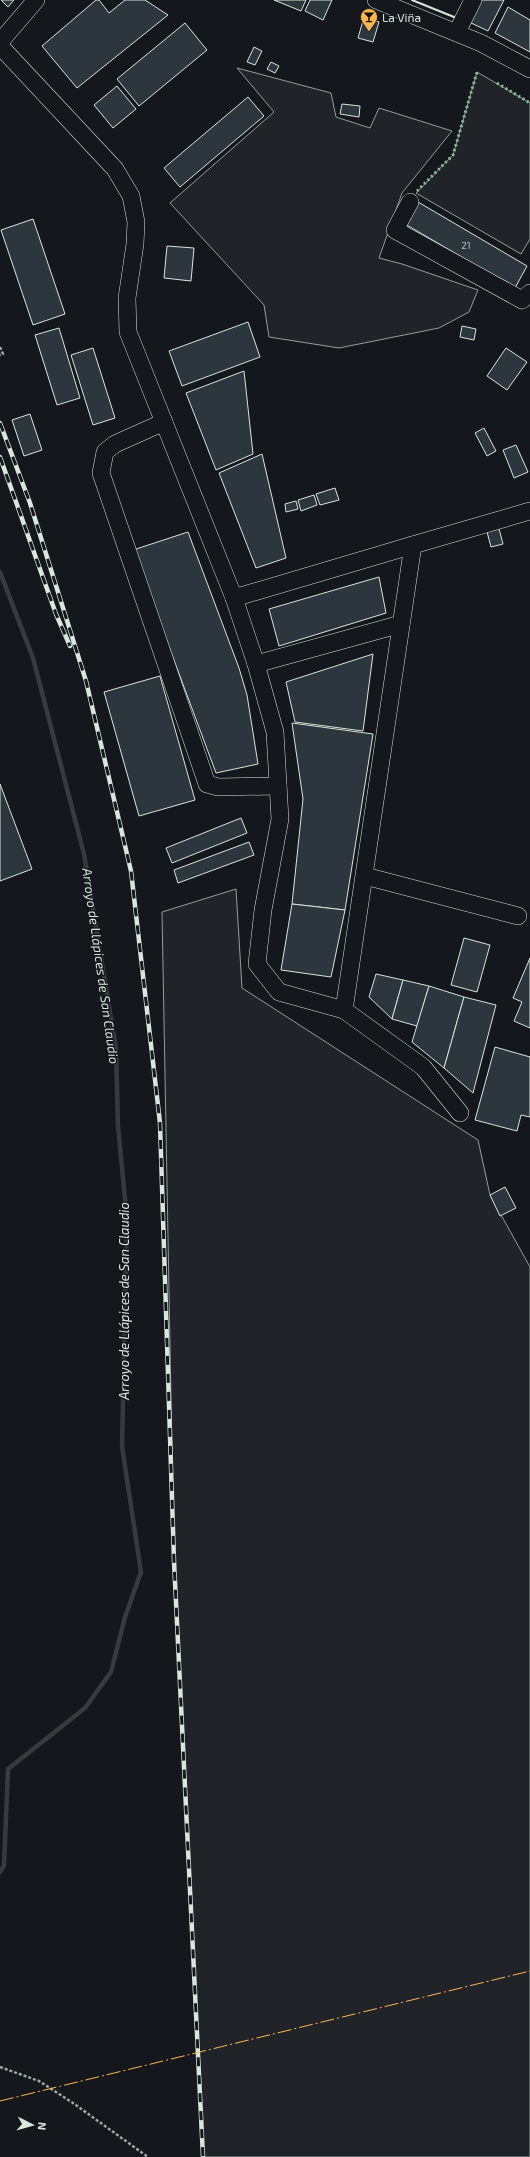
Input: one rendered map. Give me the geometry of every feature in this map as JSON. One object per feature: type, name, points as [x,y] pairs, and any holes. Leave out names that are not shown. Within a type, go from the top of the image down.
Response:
[{"type":"street","points":[[0,42],[36,0]]},
{"type":"street","points":[[376,0],[481,42],[530,69]]},
{"type":"street","points":[[457,32],[473,0]]},
{"type":"street","points":[[0,46],[115,169],[131,196],[136,222],[136,244],[128,298],[128,332],[234,598],[256,664],[275,732],[280,819],[263,910],[257,964],[279,992],[344,1010],[423,1067],[460,1113]]},
{"type":"street","points":[[410,202],[395,230],[522,300],[530,293]]},
{"type":"street","points":[[164,422],[115,444],[105,452],[101,473],[207,784],[218,786],[278,786]]},
{"type":"street","points":[[234,598],[530,511]]},
{"type":"street","points":[[344,1010],[413,545]]},
{"type":"street","points":[[256,664],[401,624]]},
{"type":"street","points":[[365,876],[518,916]]},
{"type":"path","points":[[0,347],[2,354],[0,354]]},
{"type":"path","points":[[0,2067],[39,2081],[73,2103],[148,2157]]},
{"type":"shaded area","points":[[237,68],[331,93],[336,117],[370,128],[379,108],[452,131],[402,193],[379,258],[402,264],[478,290],[469,312],[439,328],[339,348],[269,337],[264,305],[170,203],[274,112]]},
{"type":"shaded area","points":[[477,72],[530,103],[530,239],[521,254],[416,193],[453,155]]},
{"type":"shaded area","points":[[236,889],[242,988],[478,1140],[490,1195],[530,1267],[530,2157],[203,2157],[174,1561],[162,912]]},
{"type":"building","points":[[1,0],[14,0],[8,7]]},
{"type":"building","points":[[96,0],[99,0],[109,13],[125,0],[145,0],[168,15],[77,88],[42,46]]},
{"type":"building","points":[[274,0],[306,0],[301,11]]},
{"type":"building","points":[[310,0],[332,0],[323,20],[305,11]]},
{"type":"building","points":[[481,0],[504,0],[488,31],[469,22]]},
{"type":"building","points":[[508,7],[530,20],[530,52],[495,33]]},
{"type":"building","points":[[364,17],[379,22],[373,42],[358,38]]},
{"type":"building","points":[[185,23],[207,50],[139,106],[117,79]]},
{"type":"building","points":[[254,47],[262,51],[255,65],[247,62]]},
{"type":"building","points":[[271,62],[279,66],[275,73],[267,69]]},
{"type":"building","points":[[117,86],[136,109],[113,128],[94,105]]},
{"type":"building","points":[[248,97],[264,116],[180,187],[164,168]]},
{"type":"building","points":[[342,104],[360,106],[359,117],[340,114]]},
{"type":"building","points":[[418,202],[527,266],[515,288],[405,224]]},
{"type":"building","points":[[33,219],[65,314],[33,325],[1,230]]},
{"type":"building","points":[[167,246],[194,248],[191,281],[164,278]]},
{"type":"building","points":[[248,322],[260,357],[182,386],[169,351]]},
{"type":"building","points":[[462,326],[476,329],[474,340],[460,337]]},
{"type":"building","points":[[59,328],[80,398],[57,405],[35,335]]},
{"type":"building","points":[[93,348],[115,418],[93,425],[71,355]]},
{"type":"building","points":[[506,348],[527,362],[507,390],[487,376]]},
{"type":"building","points":[[244,371],[253,454],[216,470],[186,393]]},
{"type":"building","points":[[30,414],[42,450],[24,456],[12,420]]},
{"type":"building","points":[[484,428],[496,451],[487,456],[475,433]]},
{"type":"building","points":[[516,445],[528,472],[514,478],[503,450]]},
{"type":"building","points":[[262,454],[286,558],[256,568],[219,473]]},
{"type":"building","points":[[335,488],[339,500],[320,505],[316,494]]},
{"type":"building","points":[[314,495],[317,505],[301,511],[298,500]]},
{"type":"building","points":[[296,501],[298,509],[286,512],[285,504]]},
{"type":"building","points":[[498,525],[503,544],[491,547],[486,528]]},
{"type":"building","points":[[188,532],[239,668],[247,695],[258,764],[216,773],[133,550]]},
{"type":"building","points":[[379,577],[386,613],[279,646],[269,609]]},
{"type":"building","points":[[373,654],[363,731],[295,722],[286,682]]},
{"type":"building","points":[[160,676],[195,800],[139,816],[104,692]]},
{"type":"building","points":[[292,723],[373,734],[345,910],[292,904],[303,799]]},
{"type":"building","points":[[0,784],[32,869],[0,881]]},
{"type":"building","points":[[241,818],[247,833],[172,863],[166,848]]},
{"type":"building","points":[[249,842],[254,855],[178,883],[174,870]]},
{"type":"building","points":[[292,904],[345,910],[331,977],[281,970]]},
{"type":"building","points":[[464,938],[490,945],[477,992],[451,985]]},
{"type":"building","points":[[530,958],[530,1028],[514,1021],[522,1002],[513,998]]},
{"type":"building","points":[[376,974],[403,980],[392,1019],[369,997]]},
{"type":"building","points":[[403,980],[429,986],[417,1026],[392,1019]]},
{"type":"building","points":[[429,986],[464,997],[444,1068],[412,1042]]},
{"type":"building","points":[[464,997],[496,1005],[473,1093],[444,1068]]},
{"type":"building","points":[[495,1047],[530,1057],[530,1117],[521,1115],[517,1131],[475,1120]]},
{"type":"building","points":[[505,1187],[516,1208],[500,1216],[490,1195]]},
{"type":"waterway","name":"Arroyo de Llápices de San Claudio","points":[[0,572],[33,658],[84,854],[116,1049],[118,1126],[127,1220],[122,1446],[141,1572],[125,1617],[111,1672],[85,1708],[8,1769],[4,1866],[0,1872]]},
{"type":"railway","points":[[0,423],[30,503],[86,681],[131,871],[160,1123],[174,1561],[203,2157]]},
{"type":"railway","points":[[0,457],[56,614],[70,646]]},
{"type":"hedge","points":[[417,191],[453,155],[477,72]]},
{"type":"hedge","points":[[497,83],[530,103]]},
{"type":"wall","points":[[412,0],[454,17]]},
{"type":"power","points":[[0,2101],[530,1971]]},
{"type":"place","name":"La Viña","points":[[369,32]]}]
